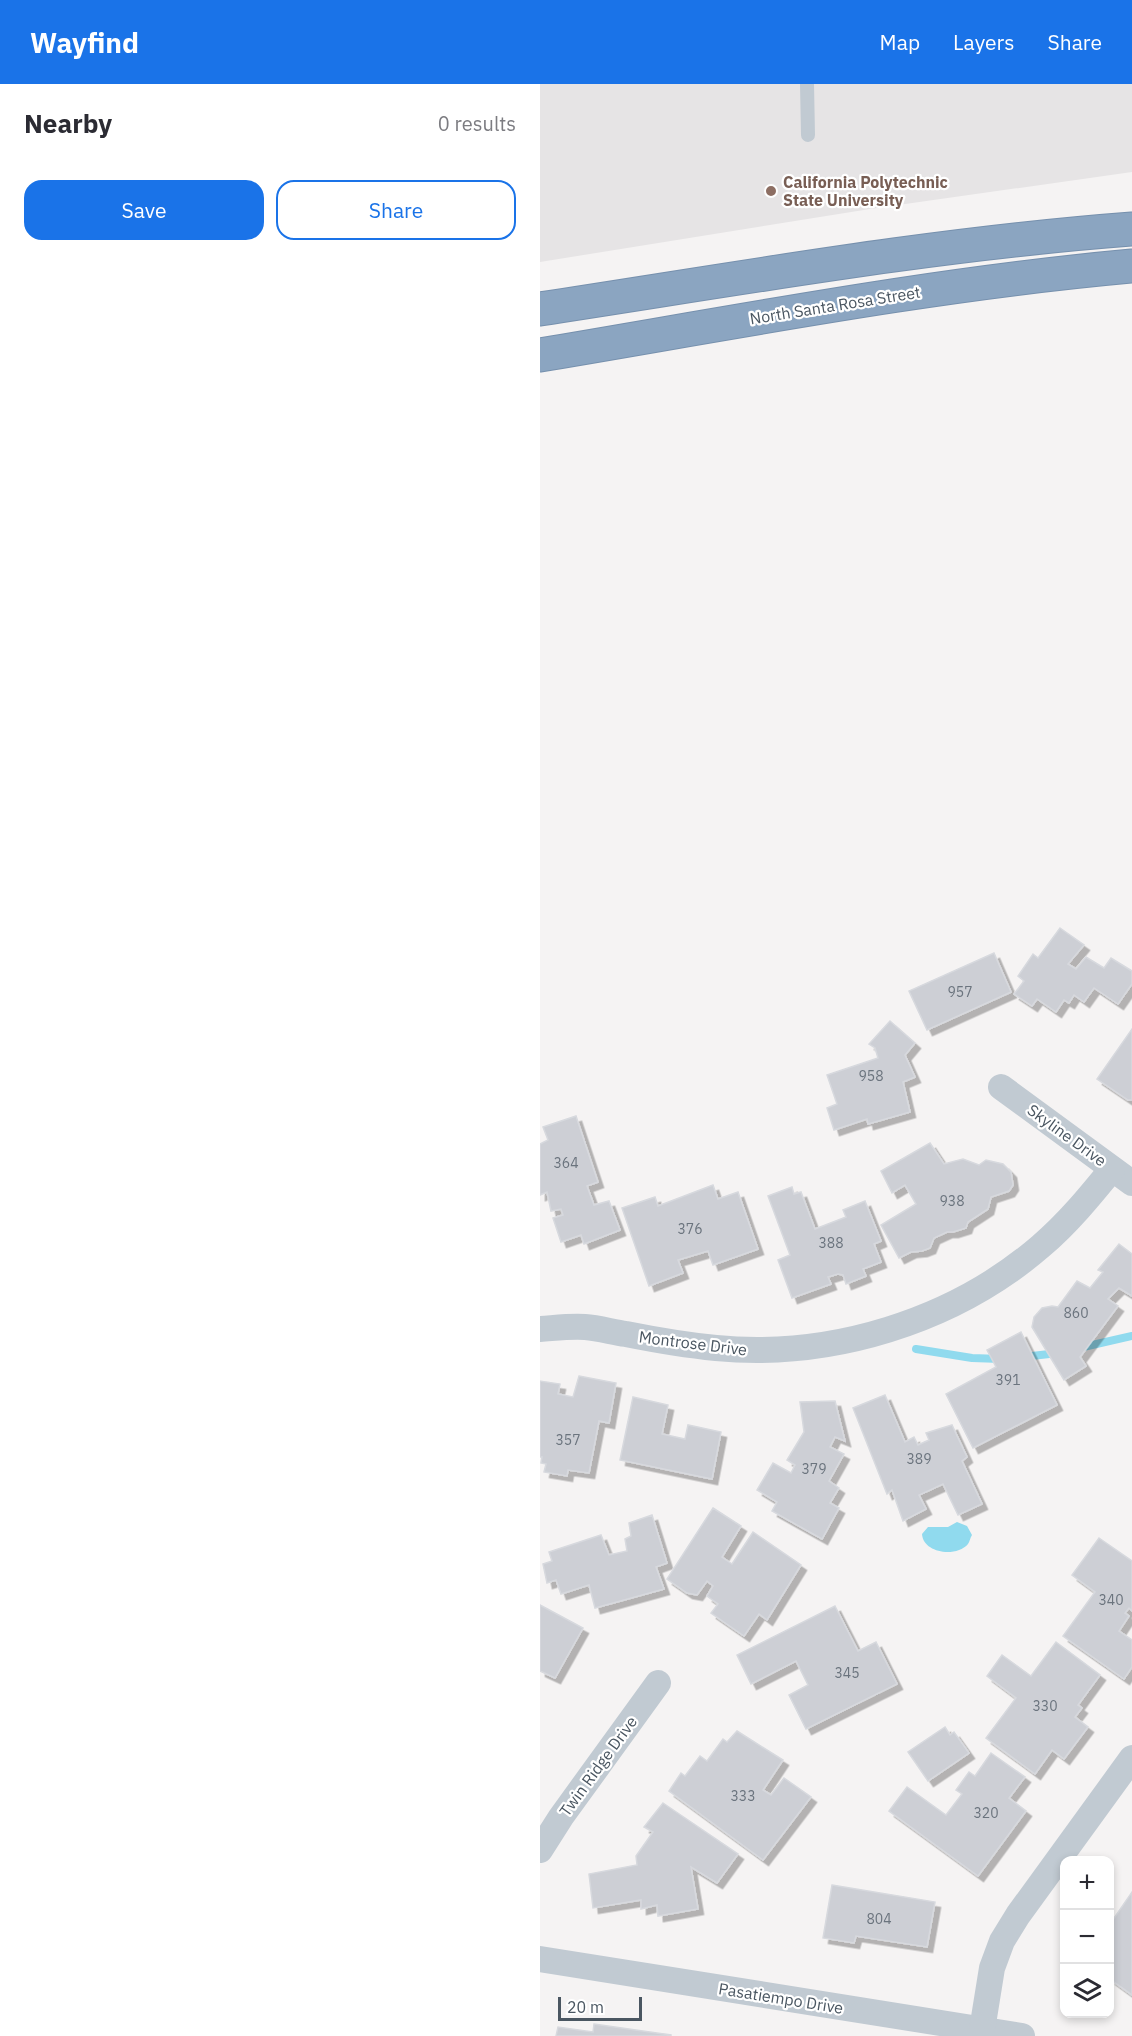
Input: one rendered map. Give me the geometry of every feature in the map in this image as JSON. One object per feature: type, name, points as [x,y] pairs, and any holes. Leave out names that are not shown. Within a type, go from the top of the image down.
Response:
[{"type":"highway","points":[[540,309],[922,250],[1132,229]]},
{"type":"highway","name":"North Santa Rosa Street","points":[[540,355],[910,293],[1054,273],[1132,266]]},
{"type":"street","name":"Skyline Drive","points":[[1001,1087],[1132,1184]]},
{"type":"street","name":"Montrose Drive","points":[[540,1329],[587,1327],[691,1346],[744,1351],[798,1349],[850,1340],[901,1325],[941,1309],[997,1278],[1040,1246],[1078,1210],[1112,1169]]},
{"type":"street","name":"Twin Ridge Drive","points":[[540,1850],[561,1817],[658,1683]]},
{"type":"street","points":[[982,2030],[992,1968],[1002,1941],[1018,1915],[1132,1758]]},
{"type":"street","name":"Pasatiempo Drive","points":[[540,1959],[1022,2036]]},
{"type":"lane","points":[[807,84],[808,135]]},
{"type":"shaded area","name":"California Polytechnic State University","points":[[540,84],[1132,84],[1132,172],[870,209],[540,262]]},
{"type":"water","points":[[957,1522],[967,1526],[972,1535],[968,1544],[956,1551],[948,1552],[928,1546],[922,1534],[928,1527],[948,1527]]},
{"type":"building","points":[[1060,928],[1084,945],[1068,964],[1076,969],[1086,957],[1104,968],[1111,958],[1132,971],[1132,984],[1118,1004],[1094,988],[1084,1002],[1074,995],[1069,1003],[1064,1000],[1056,1012],[1037,999],[1032,1006],[1014,994],[1024,981],[1018,976],[1033,954],[1038,958]]},
{"type":"building","points":[[994,953],[1011,992],[927,1030],[909,991]]},
{"type":"building","points":[[890,1021],[915,1043],[905,1055],[915,1077],[903,1082],[910,1112],[868,1124],[867,1119],[834,1130],[827,1108],[837,1104],[827,1075],[878,1058],[875,1048],[869,1044]]},
{"type":"building","points":[[1132,1029],[1132,1100],[1128,1100],[1097,1079]]},
{"type":"building","points":[[576,1116],[598,1182],[587,1186],[594,1205],[609,1201],[620,1230],[584,1244],[581,1235],[561,1242],[553,1218],[563,1215],[561,1209],[551,1211],[547,1192],[540,1195],[540,1144],[548,1140],[543,1127]]},
{"type":"building","points":[[930,1143],[944,1164],[963,1159],[979,1165],[986,1160],[1003,1164],[1011,1172],[1013,1185],[1009,1191],[991,1197],[988,1209],[968,1222],[966,1228],[947,1232],[934,1238],[930,1248],[911,1252],[899,1258],[881,1225],[916,1204],[905,1185],[892,1193],[881,1171]]},
{"type":"building","points":[[713,1185],[718,1199],[738,1192],[758,1249],[713,1265],[708,1251],[678,1260],[683,1273],[649,1286],[622,1208],[655,1197],[658,1206]]},
{"type":"building","points":[[792,1187],[794,1194],[801,1192],[815,1229],[846,1217],[843,1210],[865,1201],[881,1241],[874,1244],[881,1262],[863,1269],[866,1276],[846,1284],[843,1275],[838,1274],[828,1277],[831,1284],[792,1298],[778,1260],[790,1255],[768,1196]]},
{"type":"building","points":[[1119,1244],[1132,1254],[1132,1296],[1119,1288],[1108,1299],[1118,1306],[1080,1357],[1086,1366],[1064,1380],[1032,1327],[1034,1317],[1042,1308],[1058,1307],[1077,1281],[1090,1288],[1103,1272],[1098,1270]]},
{"type":"building","points":[[1021,1332],[1057,1405],[973,1448],[946,1394],[996,1367],[987,1350]]},
{"type":"building","points":[[579,1376],[616,1383],[609,1423],[599,1421],[589,1473],[568,1470],[567,1476],[544,1472],[546,1464],[541,1463],[542,1457],[540,1457],[540,1381],[560,1384],[558,1394],[573,1397]]},
{"type":"building","points":[[885,1395],[905,1442],[914,1437],[918,1445],[929,1440],[926,1433],[952,1425],[967,1457],[962,1461],[982,1504],[958,1515],[943,1484],[919,1495],[926,1509],[903,1521],[892,1490],[887,1494],[853,1408]]},
{"type":"building","points":[[633,1397],[668,1405],[662,1434],[685,1439],[688,1425],[721,1432],[712,1479],[620,1460]]},
{"type":"building","points":[[835,1401],[845,1441],[835,1437],[830,1447],[844,1454],[829,1481],[839,1488],[830,1503],[839,1508],[822,1539],[772,1511],[777,1502],[757,1490],[773,1463],[791,1473],[795,1465],[787,1460],[804,1432],[800,1402]]},
{"type":"building","points":[[713,1508],[741,1526],[722,1557],[732,1564],[753,1532],[801,1565],[767,1620],[759,1614],[744,1636],[711,1613],[718,1604],[707,1596],[713,1586],[707,1581],[697,1595],[687,1593],[667,1579]]},
{"type":"building","points":[[652,1515],[667,1563],[656,1567],[664,1589],[595,1608],[589,1585],[561,1594],[556,1580],[547,1583],[543,1564],[552,1561],[549,1552],[601,1535],[609,1555],[627,1551],[625,1539],[631,1536],[629,1523]]},
{"type":"building","points":[[1099,1538],[1132,1561],[1132,1611],[1129,1608],[1125,1613],[1129,1616],[1119,1631],[1132,1640],[1132,1667],[1124,1679],[1063,1636],[1095,1592],[1072,1575]]},
{"type":"building","points":[[540,1605],[583,1628],[555,1678],[540,1671]]},
{"type":"building","points":[[835,1606],[858,1651],[876,1642],[897,1684],[806,1729],[789,1695],[808,1685],[796,1661],[751,1684],[737,1655]]},
{"type":"building","points":[[1056,1642],[1100,1675],[1078,1705],[1082,1708],[1075,1717],[1088,1727],[1064,1759],[1052,1750],[1035,1774],[986,1738],[1016,1698],[987,1676],[1002,1655],[1031,1676]]},
{"type":"building","points":[[945,1727],[950,1735],[954,1732],[969,1753],[928,1781],[908,1752]]},
{"type":"building","points":[[737,1731],[783,1760],[763,1790],[771,1795],[784,1778],[811,1797],[763,1860],[669,1791],[681,1773],[685,1776],[700,1756],[707,1761],[723,1739],[727,1742]]},
{"type":"building","points":[[991,1753],[1025,1777],[1009,1798],[1026,1811],[978,1876],[889,1811],[907,1787],[946,1815],[962,1794],[956,1790],[969,1772],[975,1776]]},
{"type":"building","points":[[663,1803],[738,1854],[717,1883],[691,1867],[698,1909],[658,1916],[657,1905],[641,1909],[641,1900],[593,1908],[589,1874],[637,1865],[636,1856],[653,1832],[644,1827]]},
{"type":"building","points":[[832,1885],[935,1902],[927,1947],[856,1936],[854,1943],[823,1938]]},
{"type":"building","points":[[1132,1892],[1132,1995],[1114,1982],[1114,1918]]},
{"type":"building","points":[[594,2024],[671,2036],[556,2036],[558,2027],[593,2032]]},
{"type":"waterway","points":[[1079,1348],[1132,1336]]},
{"type":"waterway","points":[[916,1349],[972,1358],[1001,1359]]},
{"type":"waterway","points":[[1023,1357],[1058,1353]]},
{"type":"place","name":"California Polytechnic State University","points":[[771,191]]}]
